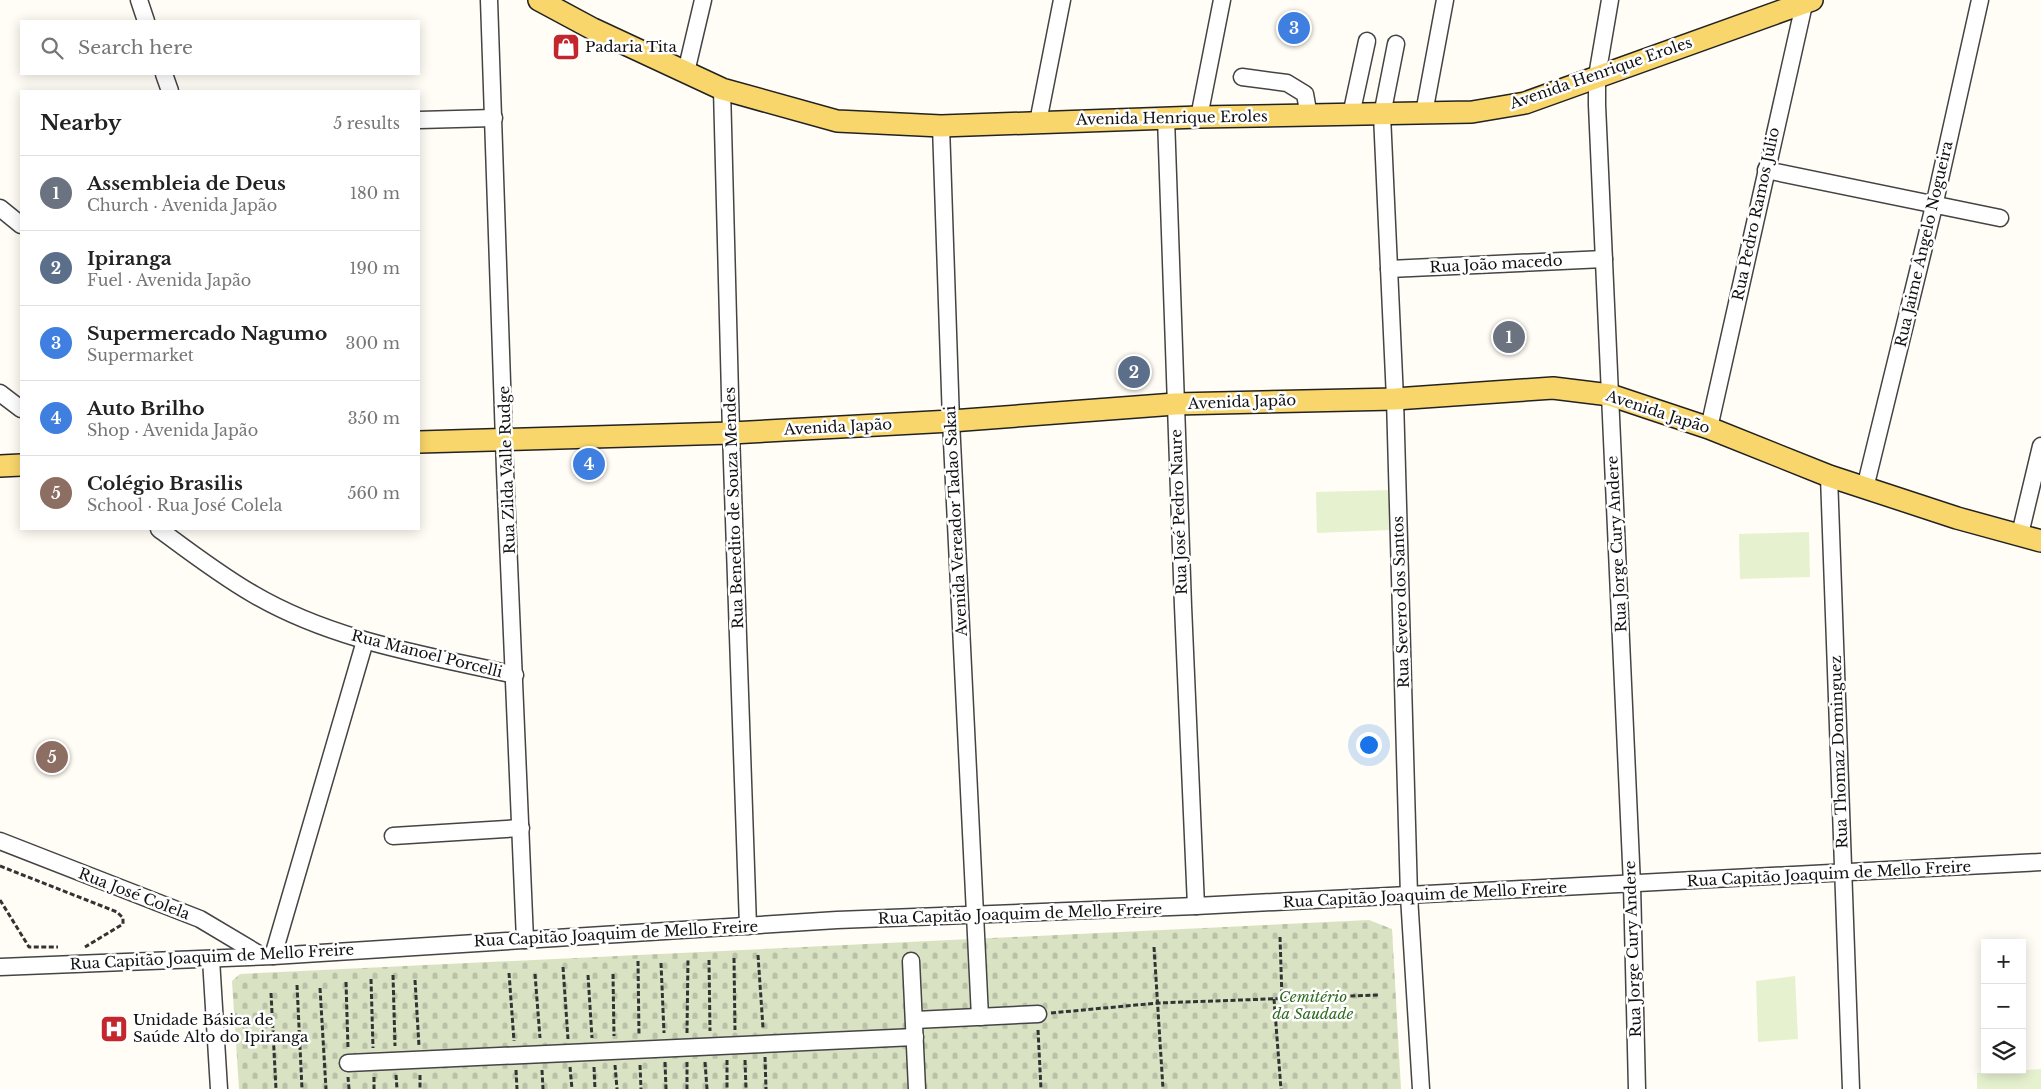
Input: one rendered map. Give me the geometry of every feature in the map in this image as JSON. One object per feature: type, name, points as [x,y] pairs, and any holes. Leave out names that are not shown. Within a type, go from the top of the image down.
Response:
[{"type":"main road","name":"Avenida Henrique Eroles","points":[[539,0],[593,29],[722,89],[837,121],[941,126],[1199,117],[1472,112],[1525,103],[1807,1]]},
{"type":"main road","name":"Avenida Japão","points":[[420,442],[731,433],[951,421],[1175,404],[1395,398],[1552,388],[1610,395],[1709,428],[1829,476],[1957,518],[2041,540]]},
{"type":"main road","points":[[0,466],[20,465]]},
{"type":"street","points":[[139,0],[146,20]]},
{"type":"street","name":"Rua Zilda Valle Rudge","points":[[489,0],[525,940]]},
{"type":"street","points":[[686,72],[703,0]]},
{"type":"street","points":[[1038,122],[1062,0]]},
{"type":"street","points":[[1199,117],[1222,0]]},
{"type":"street","points":[[1424,113],[1445,0]]},
{"type":"street","name":"Rua Jorge Cury Andere","points":[[1610,0],[1597,76],[1632,885],[1637,1089]]},
{"type":"street","name":"Rua Jaime Ângelo Nogueira","points":[[1865,488],[1934,206],[1980,0]]},
{"type":"street","name":"Rua Pedro Ramos Júlio","points":[[1709,428],[1766,170],[1807,1]]},
{"type":"street","points":[[1351,115],[1367,41]]},
{"type":"street","name":"Rua Severo dos Santos","points":[[1396,44],[1382,115],[1395,398],[1409,896],[1421,1089]]},
{"type":"street","points":[[164,75],[170,90]]},
{"type":"street","points":[[1242,77],[1287,83],[1305,94],[1309,116]]},
{"type":"street","name":"Rua Benedito de Souza Mendes","points":[[722,89],[731,433],[748,926]]},
{"type":"street","points":[[420,120],[494,118]]},
{"type":"street","name":"Rua José Pedro Naure","points":[[1166,118],[1175,404],[1196,906]]},
{"type":"street","name":"Avenida Vereador Tadao Sakai","points":[[941,126],[951,421],[980,1017]]},
{"type":"street","points":[[1766,170],[1934,206],[2000,218]]},
{"type":"street","points":[[0,208],[20,224]]},
{"type":"street","name":"Rua João macedo","points":[[1389,269],[1604,259]]},
{"type":"street","points":[[0,393],[20,408]]},
{"type":"street","points":[[2020,534],[2041,446]]},
{"type":"street","name":"Rua Thomaz Dominguez","points":[[1829,476],[1851,1089]]},
{"type":"street","name":"Rua Manoel Porcelli","points":[[160,530],[220,574],[254,595],[300,616],[365,641],[515,675]]},
{"type":"street","points":[[268,956],[365,641]]},
{"type":"street","points":[[393,836],[521,828]]},
{"type":"street","name":"Rua José Colela","points":[[0,841],[200,919],[268,956]]},
{"type":"street","name":"Rua Capitão Joaquim de Mello Freire","points":[[0,967],[268,956],[837,920],[975,916],[1409,896],[2041,862]]},
{"type":"street","points":[[211,959],[219,1089]]},
{"type":"street","points":[[911,961],[917,1089]]},
{"type":"street","points":[[915,1020],[1038,1014]]},
{"type":"street","points":[[348,1064],[915,1037]]},
{"type":"path","points":[[0,866],[117,912],[123,918],[123,924],[84,947]]},
{"type":"path","points":[[0,900],[29,947],[66,947]]},
{"type":"path","points":[[1280,937],[1282,999]]},
{"type":"path","points":[[1154,946],[1163,1089]]},
{"type":"path","points":[[758,955],[766,1089]]},
{"type":"path","points":[[687,1089],[688,958]]},
{"type":"path","points":[[706,1089],[724,1046],[734,958]]},
{"type":"path","points":[[709,960],[724,1046],[727,1089]]},
{"type":"path","points":[[638,961],[641,1089]]},
{"type":"path","points":[[661,963],[666,1089]]},
{"type":"path","points":[[563,967],[572,1089]]},
{"type":"path","points":[[509,974],[517,1089]]},
{"type":"path","points":[[535,974],[543,1089]]},
{"type":"path","points":[[613,974],[617,1089]]},
{"type":"path","points":[[393,975],[397,1089]]},
{"type":"path","points":[[588,975],[596,1089]]},
{"type":"path","points":[[371,978],[374,1089]]},
{"type":"path","points":[[415,980],[420,1089]]},
{"type":"path","points":[[346,982],[349,1089]]},
{"type":"path","points":[[297,985],[302,1089]]},
{"type":"path","points":[[320,988],[326,1089]]},
{"type":"path","points":[[271,993],[276,1089]]},
{"type":"path","points":[[1041,1089],[1038,1014],[1158,1003],[1379,995]]},
{"type":"path","points":[[1274,999],[1281,1089]]},
{"type":"path","points":[[724,1046],[746,1089]]},
{"type":"green space","points":[[1391,490],[1392,530],[1317,533],[1316,492]]},
{"type":"green space","points":[[1809,532],[1810,577],[1740,579],[1739,534]]},
{"type":"green space","name":"Cemitério da Saudade","points":[[1369,920],[1392,929],[1401,1089],[239,1089],[232,981],[240,974]]},
{"type":"green space","points":[[1795,976],[1798,1039],[1758,1042],[1756,981]]},
{"type":"green space","points":[[2041,1069],[2041,1089],[1977,1089],[1977,1073],[2026,1074],[2026,1070]]},
{"type":"place","name":"Supermercado Nagumo","points":[[1294,28]]},
{"type":"place","name":"Padaria Tita","points":[[566,47]]},
{"type":"place","name":"Assembleia de Deus","points":[[1509,337]]},
{"type":"place","name":"Ipiranga","points":[[1134,372]]},
{"type":"place","name":"Auto Brilho","points":[[589,464]]},
{"type":"place","name":"Colégio Brasilis","points":[[52,757]]},
{"type":"place","name":"Unidade Básica de Saúde Alto do Ipiranga","points":[[114,1029]]}]
